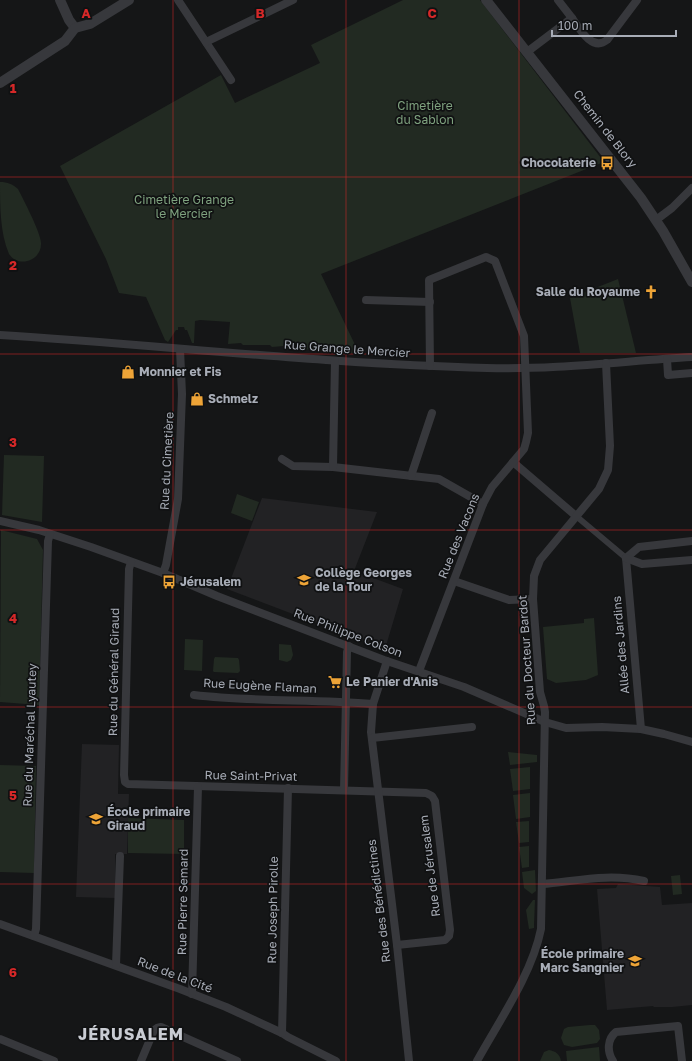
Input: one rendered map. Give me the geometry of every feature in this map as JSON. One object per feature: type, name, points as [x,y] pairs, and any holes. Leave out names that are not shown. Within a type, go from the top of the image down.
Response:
[{"type":"street","points":[[60,0],[69,20],[75,28]]},
{"type":"street","points":[[0,83],[65,41],[75,28],[90,24],[129,0]]},
{"type":"street","points":[[178,0],[231,80]]},
{"type":"street","points":[[206,42],[293,0]]},
{"type":"street","name":"Chemin de Blory","points":[[486,0],[627,179],[656,220],[692,282]]},
{"type":"street","points":[[558,0],[588,39],[592,42],[600,43],[607,40],[637,0]]},
{"type":"street","points":[[527,52],[572,18]]},
{"type":"street","points":[[656,220],[672,208],[692,188]]},
{"type":"street","name":"Rue des Vacons","points":[[420,671],[483,504],[492,487],[524,448],[528,433],[524,336],[495,261],[486,257],[430,280],[430,302]]},
{"type":"street","points":[[366,300],[430,302],[430,366]]},
{"type":"street","name":"Rue Grange le Mercier","points":[[0,335],[71,339],[335,361],[487,368],[526,368],[692,357]]},
{"type":"street","name":"Rue du Cimetière","points":[[163,573],[178,499],[182,394],[180,349]]},
{"type":"street","points":[[667,359],[668,375],[692,373]]},
{"type":"street","points":[[333,467],[335,361]]},
{"type":"street","name":"Rue du Docteur Bardot","points":[[477,1061],[520,984],[534,954],[542,923],[545,722],[544,706],[540,692],[533,599],[534,576],[540,560],[599,488],[608,470],[610,446],[606,363]]},
{"type":"street","points":[[411,476],[432,413]]},
{"type":"street","points":[[282,459],[293,466],[333,467],[439,479],[483,504]]},
{"type":"street","points":[[513,462],[626,558],[642,564],[692,560]]},
{"type":"street","name":"Rue Philippe Colson","points":[[0,521],[50,534],[91,547],[163,573],[218,596],[387,661],[464,687],[545,722],[566,728],[602,727],[641,729],[692,742]]},
{"type":"street","name":"Rue du Maréchal Lyautey","points":[[34,936],[36,930],[48,549],[50,534]]},
{"type":"street","points":[[626,558],[639,547],[692,541]]},
{"type":"street","name":"Allée des Jardins","points":[[626,558],[641,729]]},
{"type":"street","name":"Rue du Général Giraud","points":[[125,782],[128,569],[131,562]]},
{"type":"street","points":[[454,582],[509,600],[533,599]]},
{"type":"street","points":[[344,790],[347,652],[349,646]]},
{"type":"street","name":"Rue des Bénédictines","points":[[387,661],[372,704],[371,720],[377,791],[397,945],[409,1061]]},
{"type":"street","name":"Rue Eugène Flaman","points":[[194,695],[223,698],[372,704]]},
{"type":"street","points":[[372,738],[472,727]]},
{"type":"street","name":"Rue Saint-Privat","points":[[125,782],[128,784],[377,791]]},
{"type":"street","name":"Rue Pierre Semard","points":[[192,994],[198,786]]},
{"type":"street","name":"Rue Joseph Pirolle","points":[[282,1032],[288,788]]},
{"type":"street","name":"Rue de Jérusalem","points":[[377,791],[426,793],[432,796],[435,801],[450,930],[449,936],[445,940],[397,945]]},
{"type":"street","points":[[116,965],[120,856]]},
{"type":"street","points":[[542,884],[607,876],[631,878],[644,881]]},
{"type":"street","name":"Rue de la Cité","points":[[0,924],[116,965],[226,1007],[282,1032],[288,1037],[336,1061]]},
{"type":"street","points":[[613,1061],[611,1058],[609,1044],[610,1036],[616,1032],[678,1026],[682,1061]]},
{"type":"street","points":[[141,1061],[154,1030],[161,1027],[237,1061]]},
{"type":"street","points":[[0,1039],[54,1061]]},
{"type":"shaded area","name":"Collège Georges de la Tour","points":[[262,498],[377,512],[354,571],[403,589],[385,649],[227,589]]},
{"type":"shaded area","points":[[82,744],[119,745],[118,794],[129,794],[127,854],[115,854],[115,898],[76,897]]},
{"type":"shaded area","name":"École primaire Marc Sangnier","points":[[618,884],[660,887],[662,905],[692,903],[692,1005],[672,1007],[653,1006],[607,1010],[597,889],[616,888]]},
{"type":"green space","points":[[403,0],[480,0],[604,162],[321,274],[359,353],[345,353],[343,351],[330,352],[328,350],[315,351],[313,349],[301,350],[299,348],[287,348],[284,346],[272,347],[270,345],[243,345],[241,343],[228,344],[230,322],[195,321],[194,343],[192,343],[187,330],[185,330],[184,327],[178,327],[178,330],[176,330],[168,342],[165,340],[146,297],[119,293],[106,259],[60,166],[221,75],[235,103],[320,63],[311,45]]},
{"type":"green space","points":[[0,182],[5,182],[18,189],[40,238],[41,243],[38,254],[34,258],[24,262],[13,259],[6,246],[0,210]]},
{"type":"green space","points":[[618,279],[636,353],[580,353],[570,298]]},
{"type":"green space","points":[[4,455],[44,456],[42,522],[2,515]]},
{"type":"green space","points":[[237,494],[259,502],[252,521],[231,513]]},
{"type":"green space","points":[[1,530],[37,539],[43,550],[39,705],[0,702]]},
{"type":"green space","points":[[594,618],[598,675],[586,680],[556,683],[547,679],[543,627],[584,623],[584,619]]},
{"type":"green space","points":[[185,639],[203,640],[202,671],[184,670]]},
{"type":"green space","points":[[279,644],[291,645],[293,655],[291,660],[287,662],[279,660]]},
{"type":"green space","points":[[215,657],[238,658],[240,671],[238,673],[214,672]]},
{"type":"green space","points":[[508,752],[537,755],[537,762],[510,765]]},
{"type":"green space","points":[[0,765],[36,766],[34,873],[0,872]]},
{"type":"green space","points":[[530,767],[530,789],[513,791],[510,769]]},
{"type":"green space","points":[[530,793],[530,817],[516,819],[513,795]]},
{"type":"green space","points":[[128,818],[184,820],[184,854],[128,853]]},
{"type":"green space","points":[[529,821],[529,842],[519,843],[516,822]]},
{"type":"green space","points":[[529,846],[529,867],[522,868],[519,847]]},
{"type":"green space","points":[[535,870],[536,891],[532,894],[524,888],[522,872]]},
{"type":"green space","points":[[680,875],[682,894],[673,895],[671,876]]},
{"type":"green space","points":[[533,900],[535,900],[534,928],[529,929],[526,910]]},
{"type":"green space","points":[[595,1025],[599,1030],[600,1039],[597,1043],[572,1047],[564,1045],[561,1038],[564,1029],[568,1027]]},
{"type":"green space","points":[[599,1047],[600,1061],[567,1061],[566,1051]]},
{"type":"green space","points":[[549,1050],[557,1053],[560,1056],[561,1061],[540,1061],[544,1052]]},
{"type":"place","name":"Chocolaterie","points":[[607,163]]},
{"type":"place","name":"Salle du Royaume","points":[[651,292]]},
{"type":"place","name":"Monnier et Fis","points":[[128,372]]},
{"type":"place","name":"Schmelz","points":[[197,399]]},
{"type":"place","name":"Collège Georges de la Tour","points":[[304,580]]},
{"type":"place","name":"Jérusalem","points":[[169,582]]},
{"type":"place","name":"Le Panier d'Anis","points":[[335,682]]},
{"type":"place","name":"École primaire Giraud","points":[[96,819]]},
{"type":"place","name":"École primaire Marc Sangnier","points":[[635,961]]},
{"type":"district","name":"JÉRUSALEM","points":[[131,1034]]},
{"type":"park label","name":"Cimetière du Sablon","points":[[425,113]]},
{"type":"park label","name":"Cimetière Grange le Mercier","points":[[184,207]]}]
